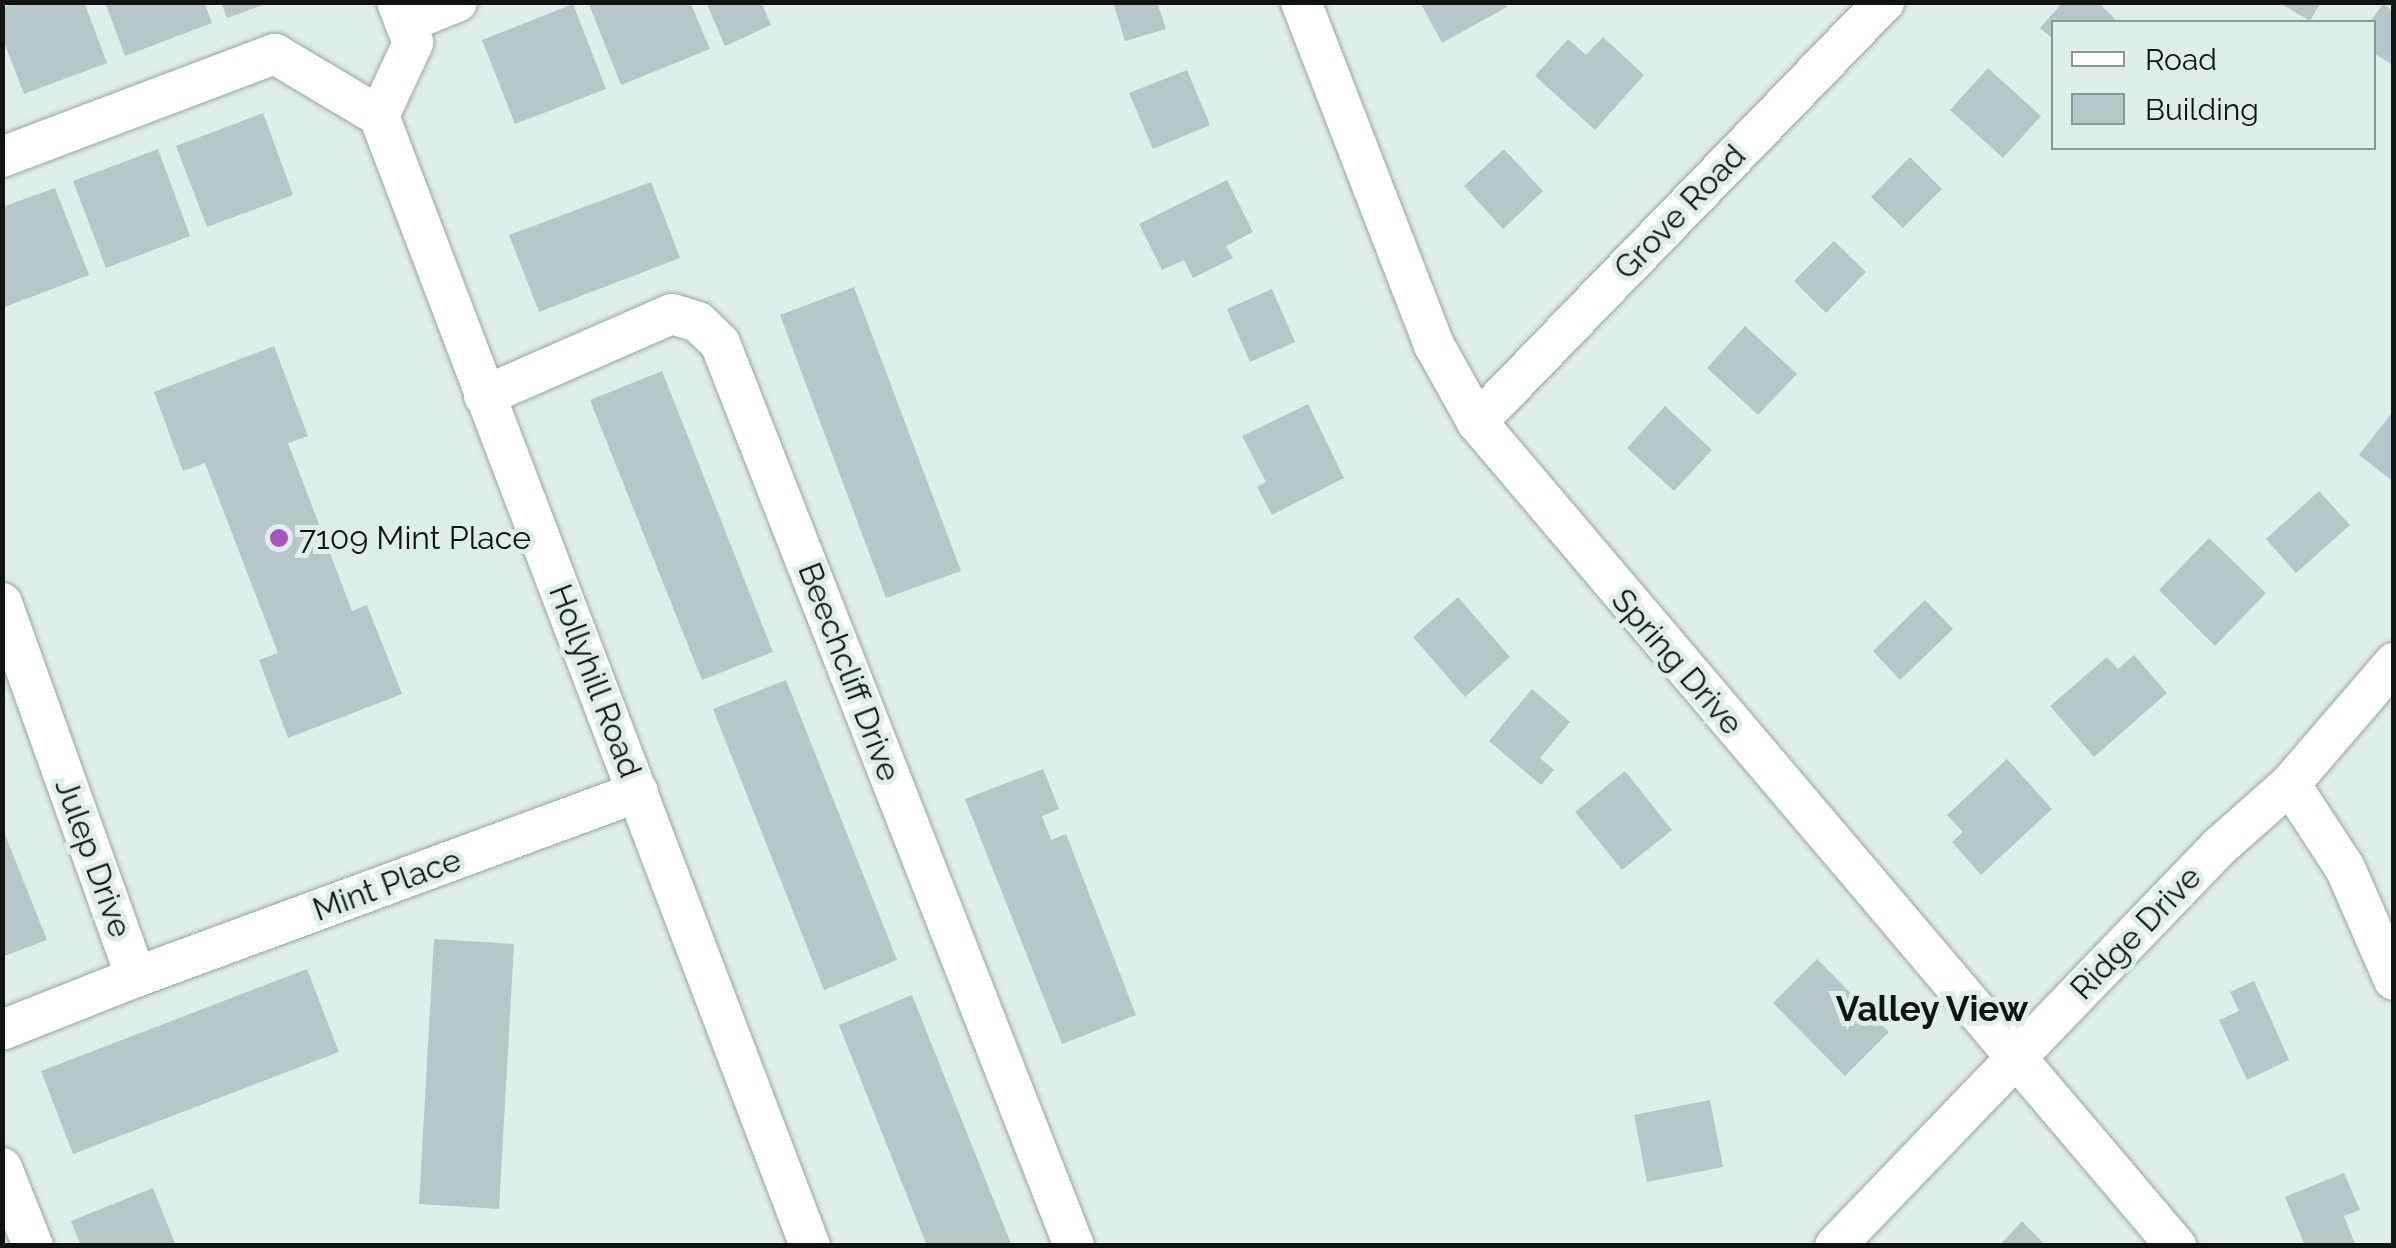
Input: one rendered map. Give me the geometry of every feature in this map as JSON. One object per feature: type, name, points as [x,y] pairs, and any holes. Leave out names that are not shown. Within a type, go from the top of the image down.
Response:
[{"type":"street","points":[[2,157],[275,54],[379,116],[412,43],[401,12],[457,2]]},
{"type":"street","name":"Spring Drive","points":[[1301,2],[1434,346],[1477,422],[2176,1246]]},
{"type":"street","name":"Grove Road","points":[[1477,422],[1884,2]]},
{"type":"street","name":"Hollyhill Road","points":[[379,116],[810,1246]]},
{"type":"street","name":"Beechcliff Drive","points":[[484,396],[672,314],[698,322],[720,343],[1074,1246]]},
{"type":"street","name":"Julep Drive","points":[[2,603],[136,978],[2,1030]]},
{"type":"street","name":"Ridge Drive","points":[[1835,1246],[2219,846],[2290,784],[2394,664]]},
{"type":"street","points":[[2290,784],[2345,868],[2394,980]]},
{"type":"street","name":"Mint Place","points":[[136,978],[638,792]]},
{"type":"street","points":[[2,1168],[33,1246]]},
{"type":"building","points":[[16,2],[84,2],[107,63],[24,94],[2,37],[2,8]]},
{"type":"building","points":[[105,2],[204,2],[212,23],[125,56]]},
{"type":"building","points":[[221,2],[268,2],[268,3],[227,18]]},
{"type":"building","points":[[588,2],[690,2],[710,49],[621,85]]},
{"type":"building","points":[[706,2],[761,2],[771,25],[725,46]]},
{"type":"building","points":[[1113,2],[1157,2],[1166,29],[1125,41]]},
{"type":"building","points":[[1420,2],[1504,2],[1507,7],[1442,43]]},
{"type":"building","points":[[2063,2],[2098,2],[2116,20],[2051,20],[2051,37],[2040,28]]},
{"type":"building","points":[[2278,2],[2321,2],[2308,20]]},
{"type":"building","points":[[573,4],[606,89],[515,124],[482,40]]},
{"type":"building","points":[[2383,4],[2394,11],[2394,66],[2376,54],[2376,20],[2371,20]]},
{"type":"building","points":[[1603,37],[1644,75],[1595,130],[1535,76],[1568,39],[1586,55]]},
{"type":"building","points":[[1988,68],[2041,116],[2003,158],[1950,110]]},
{"type":"building","points":[[1187,70],[1210,125],[1153,149],[1129,93]]},
{"type":"building","points":[[263,113],[293,195],[207,227],[176,146]]},
{"type":"building","points":[[158,149],[190,236],[106,268],[73,181]]},
{"type":"building","points":[[1504,149],[1543,191],[1503,229],[1464,186]]},
{"type":"building","points":[[1910,157],[1942,189],[1903,228],[1871,197]]},
{"type":"building","points":[[1227,180],[1253,232],[1226,246],[1233,258],[1193,278],[1184,260],[1162,270],[1139,224]]},
{"type":"building","points":[[651,182],[680,258],[539,312],[509,235]]},
{"type":"building","points":[[55,188],[89,275],[2,308],[2,207]]},
{"type":"building","points":[[1834,241],[1866,272],[1826,313],[1794,281]]},
{"type":"building","points":[[854,287],[961,571],[886,598],[780,315]]},
{"type":"building","points":[[1272,289],[1295,342],[1250,362],[1227,309]]},
{"type":"building","points":[[1745,326],[1797,374],[1758,415],[1707,368]]},
{"type":"building","name":"7109 Mint Place","points":[[274,346],[308,436],[288,443],[352,611],[367,605],[402,694],[288,738],[259,660],[278,653],[205,463],[183,471],[154,392]]},
{"type":"building","points":[[662,371],[773,652],[702,680],[590,400]]},
{"type":"building","points":[[1308,404],[1344,478],[1272,515],[1257,487],[1266,482],[1242,436]]},
{"type":"building","points":[[1665,406],[1712,450],[1674,491],[1627,448]]},
{"type":"building","points":[[2394,410],[2394,482],[2359,455]]},
{"type":"building","points":[[2319,491],[2350,525],[2296,573],[2266,539]]},
{"type":"building","points":[[2209,538],[2266,593],[2215,646],[2159,590]]},
{"type":"building","points":[[1458,597],[1510,657],[1465,697],[1413,637]]},
{"type":"building","points":[[1925,600],[1953,629],[1900,680],[1873,651]]},
{"type":"building","points":[[2134,655],[2167,693],[2094,757],[2050,706],[2107,657],[2118,669]]},
{"type":"building","points":[[786,680],[897,960],[824,990],[713,709]]},
{"type":"building","points":[[1532,689],[1570,722],[1540,758],[1554,770],[1541,785],[1489,741]]},
{"type":"building","points":[[2007,759],[2052,809],[1981,875],[1952,842],[1963,832],[1947,815]]},
{"type":"building","points":[[1043,769],[1059,809],[1042,816],[1051,840],[1066,834],[1136,1015],[1062,1044],[965,799]]},
{"type":"building","points":[[1625,771],[1672,830],[1622,870],[1575,812]]},
{"type":"building","points":[[2,827],[47,940],[2,957]]},
{"type":"building","points":[[434,939],[514,944],[499,1209],[419,1204]]},
{"type":"building","points":[[1817,959],[1889,1032],[1845,1076],[1773,1003]]},
{"type":"building","points":[[307,969],[339,1052],[73,1154],[41,1071]]},
{"type":"building","points":[[2254,981],[2289,1060],[2247,1080],[2219,1020],[2239,1011],[2230,992]]},
{"type":"building","points":[[912,995],[1012,1246],[927,1246],[839,1025]]},
{"type":"building","points":[[1710,1100],[1723,1167],[1647,1182],[1634,1115]]},
{"type":"building","points":[[2344,1173],[2360,1210],[2344,1216],[2355,1244],[2305,1246],[2285,1197]]},
{"type":"building","points":[[153,1188],[176,1246],[81,1246],[71,1221]]},
{"type":"building","points":[[2022,1221],[2046,1246],[1999,1246]]},
{"type":"place","name":"7109 Mint Place","points":[[279,538]]},
{"type":"district","name":"Valley View","points":[[1932,1009]]}]
